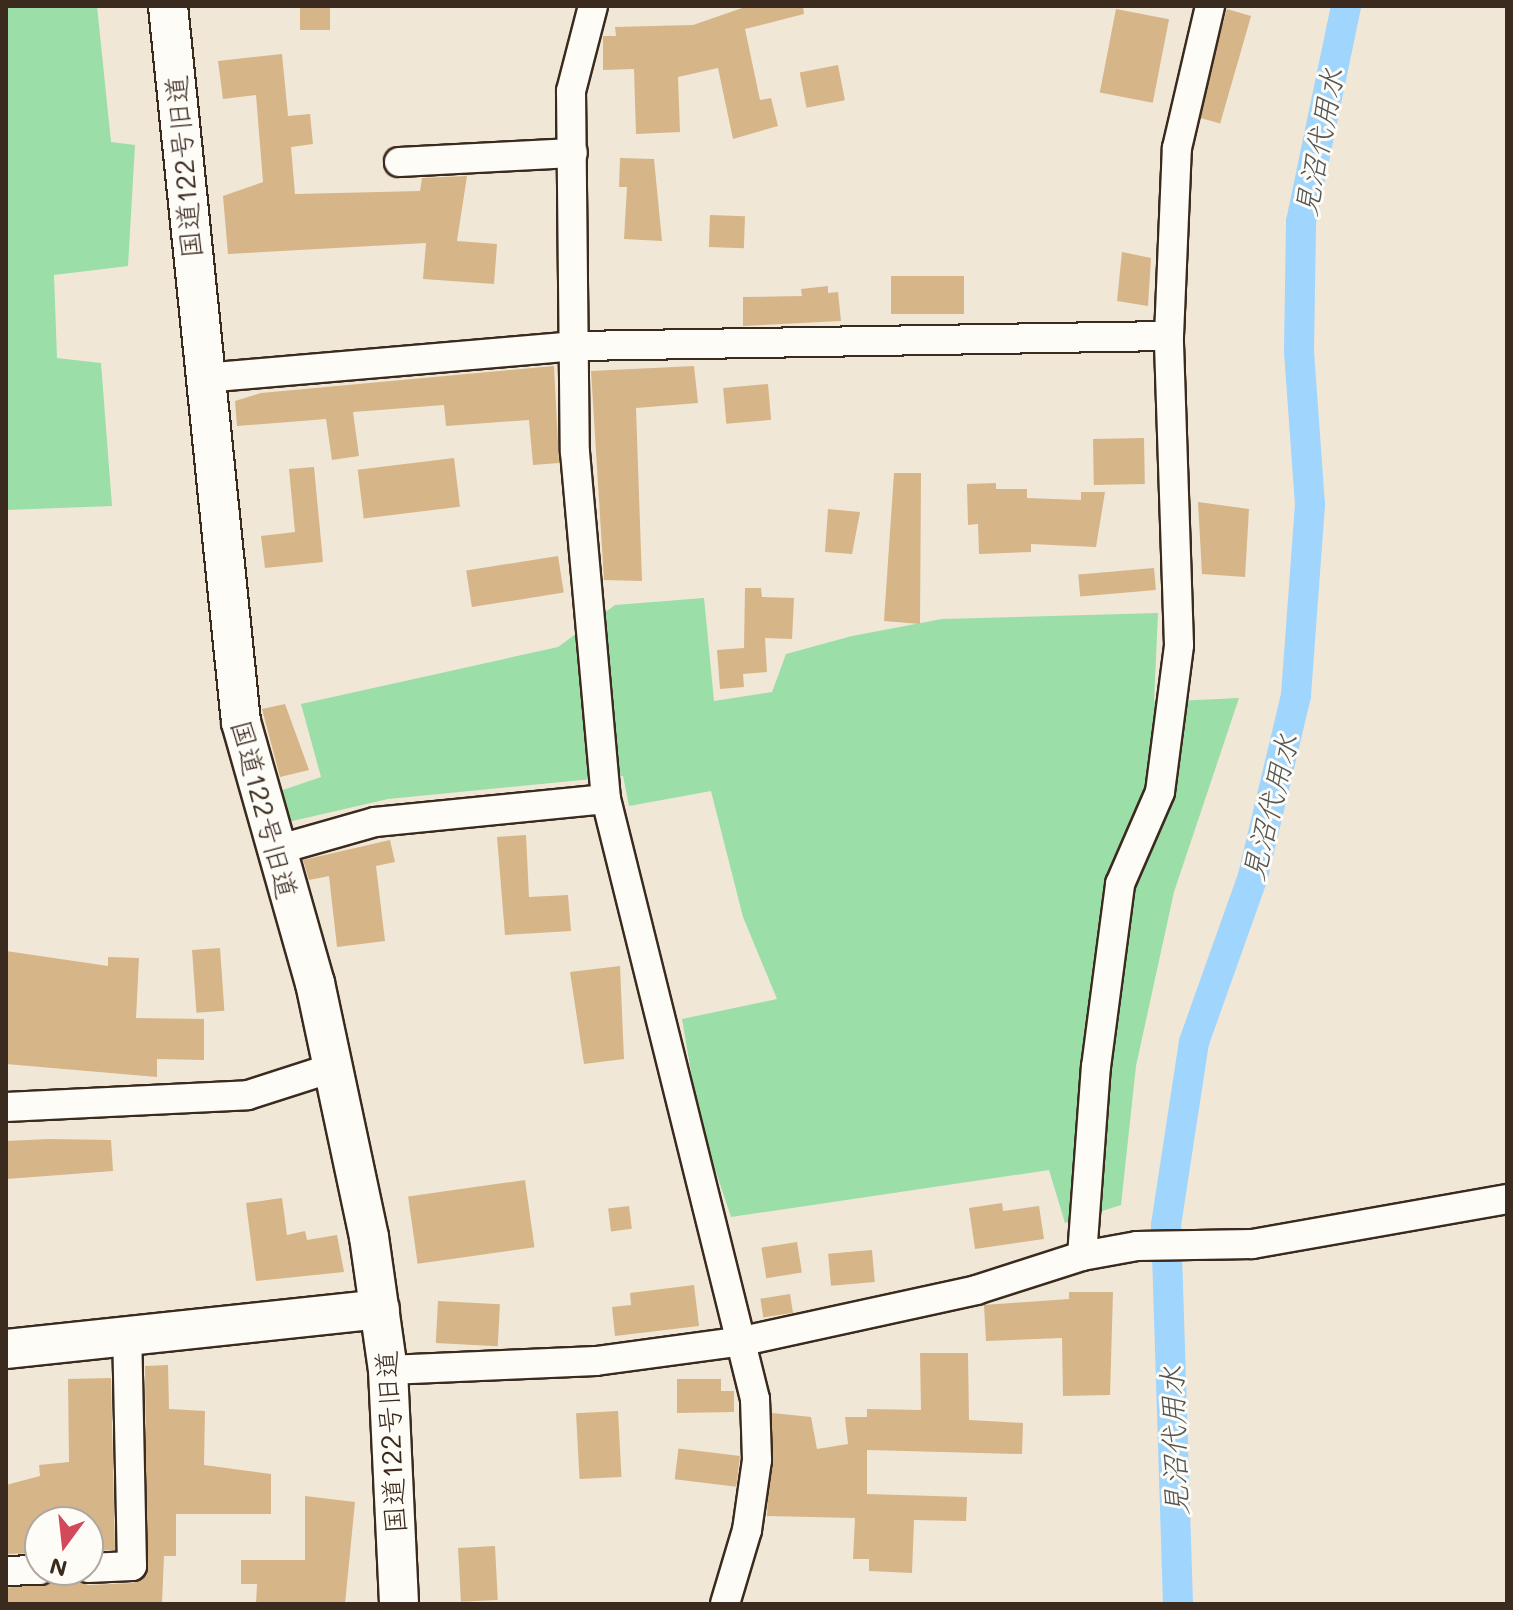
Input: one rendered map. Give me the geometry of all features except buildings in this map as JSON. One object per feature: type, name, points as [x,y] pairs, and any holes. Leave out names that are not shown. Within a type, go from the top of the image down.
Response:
[{"type":"street","name":"国道122号旧道","points":[[168,6],[203,378],[241,722],[273,851],[335,1067],[380,1309],[388,1370],[399,1604]]},
{"type":"street","points":[[593,6],[571,91],[577,346],[575,452],[606,799],[743,1341],[757,1460],[725,1604]]},
{"type":"street","points":[[1082,1256],[1096,1067],[1120,884],[1160,792],[1179,645],[1169,336],[1177,148],[1210,6]]},
{"type":"street","points":[[399,162],[573,153]]},
{"type":"street","points":[[203,378],[577,346],[1169,336]]},
{"type":"street","points":[[273,851],[375,822],[606,799]]},
{"type":"street","points":[[6,1107],[235,1097],[335,1067]]},
{"type":"street","points":[[388,1370],[596,1361],[743,1341],[976,1290],[1082,1256],[1145,1246],[1252,1244],[1507,1199]]},
{"type":"street","points":[[6,1349],[380,1309]]},
{"type":"street","points":[[104,1567],[132,1566],[127,1335]]},
{"type":"green space","points":[[6,6],[97,6],[111,142],[135,145],[128,266],[54,275],[57,358],[101,363],[112,506],[6,510]]},
{"type":"green space","points":[[704,598],[714,701],[772,692],[786,654],[852,636],[942,619],[1158,613],[1154,702],[1239,698],[1174,892],[1136,1066],[1121,1205],[1065,1223],[1049,1170],[731,1217],[700,1124],[682,1019],[777,999],[743,917],[711,791],[629,806],[623,776],[388,799],[288,822],[280,791],[321,777],[301,704],[558,647],[615,605]]},
{"type":"waterway","name":"見沼代用水","points":[[1178,1604],[1166,1225],[1194,1042],[1253,876],[1296,695],[1310,505],[1299,351],[1301,222],[1346,6]]}]
